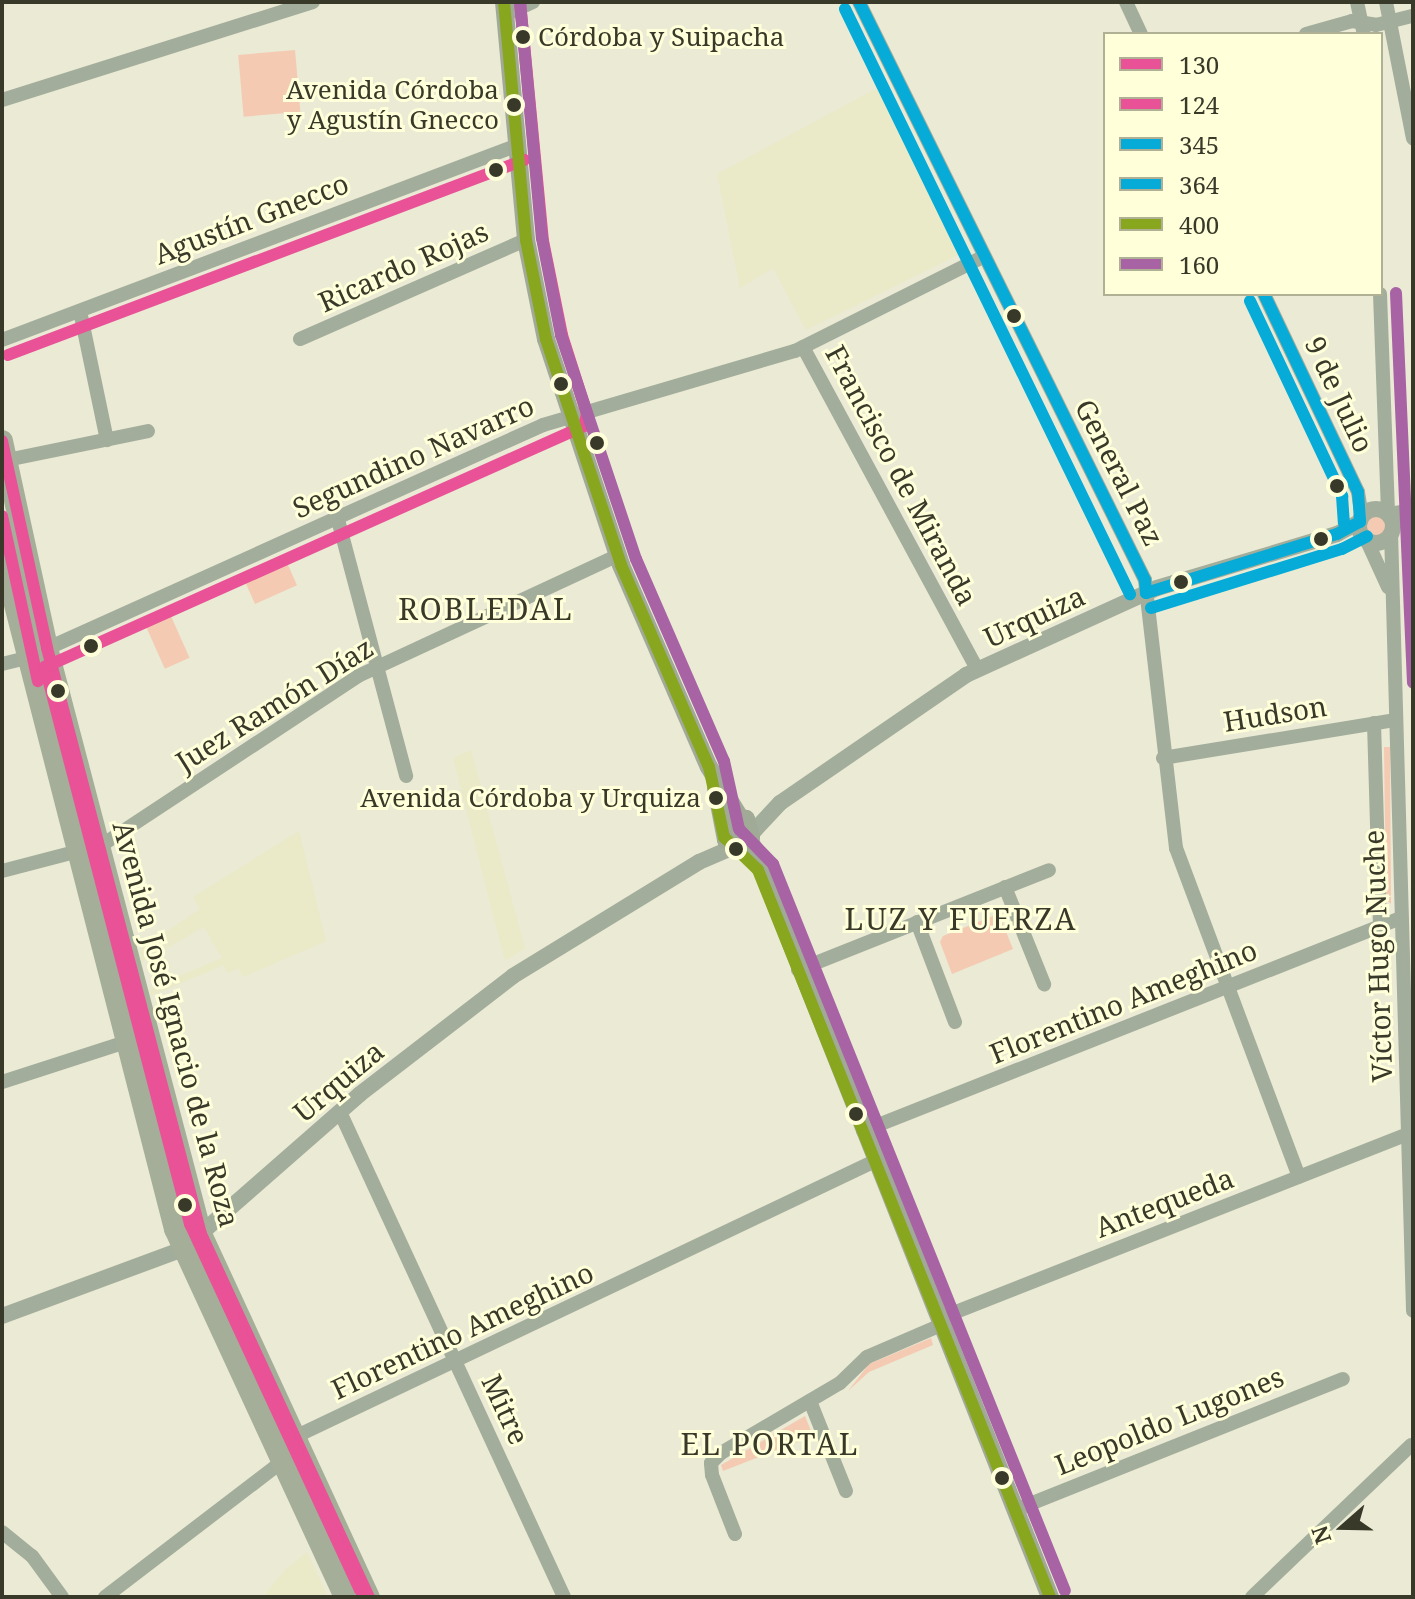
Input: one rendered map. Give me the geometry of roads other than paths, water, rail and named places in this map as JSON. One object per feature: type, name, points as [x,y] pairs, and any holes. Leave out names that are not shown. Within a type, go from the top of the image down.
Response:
[{"type":"main road","points":[[505,8],[526,240],[546,339],[617,556],[738,832],[758,870],[1050,1597]]},
{"type":"main road","name":"Avenida José Ignacio de la Roza","points":[[3,455],[55,770],[87,849]]},
{"type":"main road","name":"Avenida José Ignacio de la Roza","points":[[2,554],[42,677],[70,738],[87,849],[192,1241],[297,1441],[369,1597]]},
{"type":"main road","name":"Avenida José Ignacio de la Roza","points":[[137,1038],[154,1148],[170,1169],[192,1241],[282,1459],[345,1597]]},
{"type":"street","points":[[2,100],[313,2]]},
{"type":"street","points":[[505,8],[533,2]]},
{"type":"street","name":"General Paz","points":[[859,2],[1145,580],[1163,758],[1176,848],[1299,1177]]},
{"type":"street","points":[[1126,2],[1140,32]]},
{"type":"street","points":[[1357,2],[1363,28]]},
{"type":"street","points":[[1386,2],[1413,138]]},
{"type":"street","points":[[1325,32],[1363,28],[1413,16]]},
{"type":"street","name":"Agustín Gnecco","points":[[2,340],[518,145]]},
{"type":"street","name":"Ricardo Rojas","points":[[300,339],[526,240]]},
{"type":"street","name":"Segundino Navarro","points":[[2,664],[36,653],[337,516],[571,417],[803,347],[983,257]]},
{"type":"street","name":"9 de Julio","points":[[1265,296],[1358,492],[1363,529]]},
{"type":"street","name":"Víctor Hugo Nuche","points":[[1380,296],[1390,523],[1413,1311]]},
{"type":"street","points":[[80,311],[107,440]]},
{"type":"street","name":"Francisco de Miranda","points":[[803,347],[978,670]]},
{"type":"street","points":[[3,455],[148,431]]},
{"type":"street","points":[[1413,511],[1390,523],[1380,542],[1363,529],[1376,509],[1390,523],[1413,521]]},
{"type":"street","points":[[337,516],[406,776]]},
{"type":"street","name":"Urquiza","points":[[2,1316],[192,1241],[340,1112],[526,967],[699,862],[780,803],[978,670],[1146,593],[1337,534],[1363,529]]},
{"type":"street","name":"Víctor Hugo Nuche","points":[[1363,529],[1392,599]]},
{"type":"street","name":"Juez Ramón Díaz","points":[[2,871],[87,849],[377,667],[617,556]]},
{"type":"street","name":"Hudson","points":[[1163,758],[1396,720]]},
{"type":"street","name":"Víctor Hugo Nuche","points":[[1374,723],[1380,927]]},
{"type":"street","points":[[798,970],[1049,870]]},
{"type":"street","points":[[1005,887],[1044,984]]},
{"type":"street","name":"Florentino Ameghino","points":[[863,1131],[1401,918]]},
{"type":"street","points":[[917,922],[955,1022]]},
{"type":"street","points":[[2,1082],[137,1038]]},
{"type":"street","name":"Mitre","points":[[340,1112],[564,1597]]},
{"type":"street","name":"Antequeda","points":[[735,1534],[711,1463],[810,1401],[867,1357],[940,1322],[1408,1134]]},
{"type":"street","name":"Florentino Ameghino","points":[[105,1597],[282,1459],[303,1433],[456,1363],[875,1161]]},
{"type":"street","name":"Leopoldo Lugones","points":[[1015,1510],[1343,1379]]},
{"type":"street","points":[[810,1401],[846,1491]]},
{"type":"street","points":[[1252,1597],[1413,1446]]},
{"type":"street","points":[[2,1532],[32,1556],[62,1597]]},
{"type":"place","name":"Córdoba y Suipacha","points":[[523,37]]},
{"type":"place","name":"Avenida Córdoba y Agustín Gnecco","points":[[514,105]]},
{"type":"place","name":"Avenida Córdoba y Urquiza","points":[[716,798]]},
{"type":"district","name":"ROBLEDAL","points":[[486,609]]},
{"type":"district","name":"LUZ Y FUERZA","points":[[961,919]]},
{"type":"district","name":"EL PORTAL","points":[[770,1444]]}]
